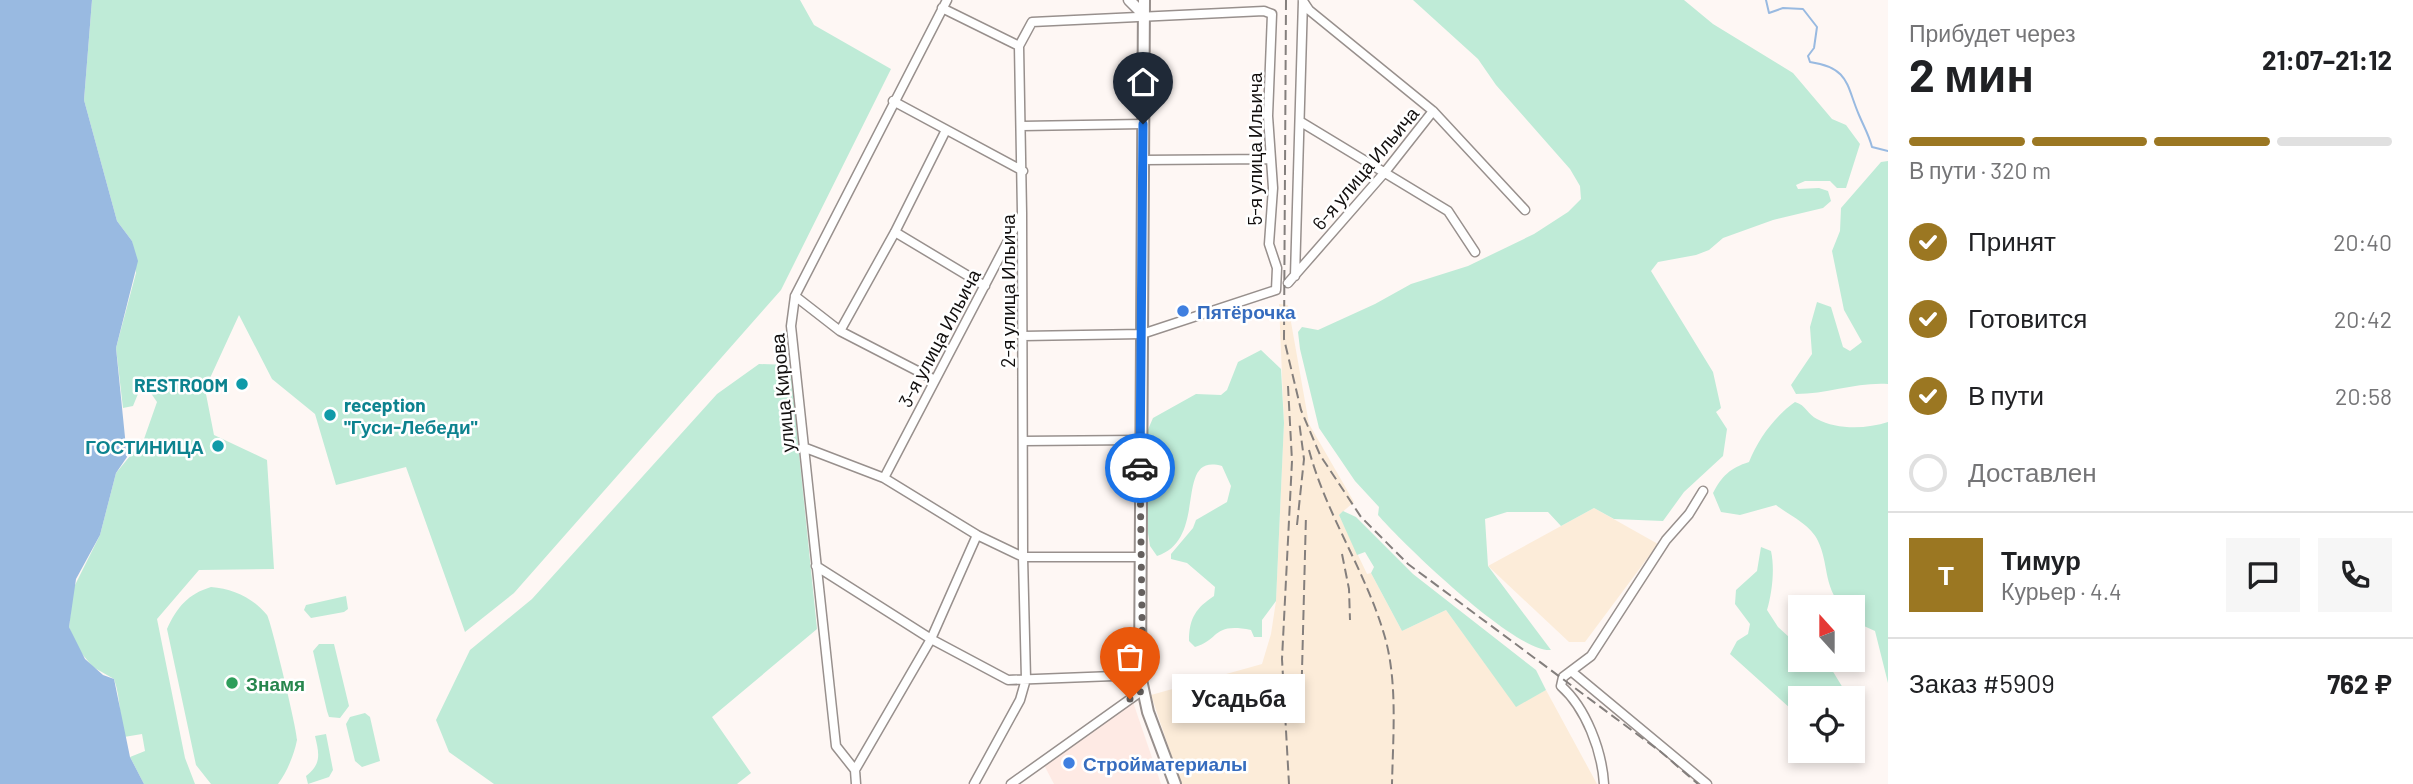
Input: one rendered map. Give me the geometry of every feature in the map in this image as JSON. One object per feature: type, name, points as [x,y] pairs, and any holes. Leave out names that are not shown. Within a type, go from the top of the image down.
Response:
[{"type":"main road","points":[[1144,0],[1140,675],[1175,784]]},
{"type":"street","points":[[1129,0],[1144,15]]},
{"type":"street","points":[[1303,0],[1309,10],[1433,111]]},
{"type":"street","points":[[1295,276],[1303,0]]},
{"type":"street","points":[[945,4],[1019,46],[1032,22],[1144,15]]},
{"type":"street","name":"улица Кирова","points":[[855,770],[836,746],[791,326],[795,296],[892,101],[945,4]]},
{"type":"street","name":"5-я улица Ильича","points":[[1142,334],[1276,290],[1277,268],[1269,244],[1273,188],[1268,116],[1272,14],[1264,11],[1144,15]]},
{"type":"street","name":"2-я улица Ильича","points":[[974,784],[1020,700],[1027,679],[1023,557],[1023,171],[1019,46]]},
{"type":"street","points":[[892,101],[1023,171]]},
{"type":"street","name":"6-я улица Ильича","points":[[1288,283],[1385,172],[1433,111],[1525,210]]},
{"type":"street","points":[[1301,122],[1448,211],[1475,252]]},
{"type":"street","points":[[1022,126],[1143,124]]},
{"type":"street","points":[[840,331],[895,232],[946,130]]},
{"type":"street","points":[[1143,160],[1271,159]]},
{"type":"street","name":"3-я улица Ильича","points":[[884,478],[1022,213]]},
{"type":"street","points":[[895,232],[985,286]]},
{"type":"street","points":[[795,296],[840,331],[935,380]]},
{"type":"street","points":[[1023,336],[1142,334]]},
{"type":"street","points":[[1023,441],[1140,440]]},
{"type":"street","points":[[803,447],[884,478],[977,535],[1023,557],[1142,557]]},
{"type":"street","points":[[1604,784],[1594,741],[1579,705],[1561,686],[1563,677],[1591,656],[1666,540],[1689,514],[1703,491]]},
{"type":"street","points":[[856,784],[855,770],[931,639],[977,535]]},
{"type":"street","points":[[816,566],[931,639],[1008,680],[1140,675]]},
{"type":"street","points":[[1571,671],[1707,784]]},
{"type":"street","points":[[1011,784],[1143,690]]},
{"type":"shaded area","points":[[1279,304],[1288,305],[1309,424],[1354,502],[1339,515],[1367,574],[1371,573],[1402,631],[1446,610],[1516,706],[1546,690],[1597,784],[1181,784],[1151,695],[1262,664],[1271,634],[1276,601],[1284,423]]},
{"type":"shaded area","points":[[1594,508],[1658,544],[1585,642],[1569,642],[1488,566]]},
{"type":"shaded area","points":[[1133,702],[1161,784],[1054,784],[1044,765]]},
{"type":"green space","points":[[92,0],[800,0],[814,25],[891,69],[781,290],[514,593],[465,632],[406,467],[336,485],[315,414],[272,379],[239,315],[205,389],[214,435],[267,460],[274,569],[199,570],[157,619],[185,758],[195,784],[144,784],[130,757],[145,751],[142,734],[124,737],[114,679],[93,667],[77,648],[69,627],[73,589],[100,535],[116,473],[144,439],[157,402],[146,386],[140,389],[133,406],[123,408],[116,348],[136,273],[132,241],[117,221],[84,100]]},
{"type":"green space","points":[[1413,0],[1684,0],[1713,24],[1793,73],[1832,119],[1846,125],[1860,144],[1846,188],[1837,188],[1830,181],[1805,181],[1796,185],[1798,189],[1819,188],[1828,191],[1831,201],[1823,208],[1773,220],[1723,238],[1709,250],[1696,255],[1658,262],[1651,271],[1713,372],[1721,408],[1716,412],[1727,429],[1723,456],[1684,492],[1663,521],[1614,519],[1594,508],[1561,526],[1548,512],[1507,512],[1485,519],[1488,566],[1551,650],[1535,646],[1513,635],[1488,616],[1434,571],[1378,515],[1379,507],[1355,481],[1319,428],[1300,349],[1298,332],[1302,327],[1318,330],[1411,284],[1468,266],[1534,234],[1568,212],[1581,199],[1580,186],[1570,169],[1496,85],[1478,59]]},
{"type":"green space","points":[[1888,161],[1888,384],[1796,394],[1791,385],[1812,354],[1810,327],[1817,302],[1831,307],[1843,347],[1850,351],[1862,342],[1844,310],[1832,251],[1840,231],[1841,208],[1881,162]]},
{"type":"green space","points":[[1261,350],[1281,369],[1284,423],[1276,601],[1262,620],[1262,637],[1254,637],[1251,630],[1229,628],[1195,647],[1189,641],[1192,620],[1198,609],[1214,596],[1215,587],[1187,563],[1171,559],[1171,554],[1193,528],[1196,520],[1227,502],[1231,486],[1222,466],[1207,465],[1198,472],[1182,533],[1173,547],[1157,556],[1150,546],[1148,533],[1146,434],[1153,418],[1196,394],[1221,395],[1227,390],[1238,362]]},
{"type":"green space","points":[[759,364],[790,365],[817,629],[712,717],[751,773],[737,784],[494,784],[449,752],[436,720],[470,650],[532,599],[717,394]]},
{"type":"green space","points":[[1795,402],[1825,423],[1843,427],[1888,422],[1888,683],[1875,631],[1866,627],[1866,595],[1834,595],[1815,535],[1776,505],[1740,515],[1721,512],[1713,493],[1727,473],[1749,462],[1757,445],[1781,414]]},
{"type":"green space","points":[[1343,511],[1356,517],[1413,574],[1536,670],[1546,690],[1516,707],[1446,610],[1402,631],[1371,573],[1374,567],[1365,552],[1357,555],[1339,515]]},
{"type":"green space","points":[[1761,547],[1771,551],[1772,581],[1767,610],[1788,636],[1788,672],[1833,672],[1842,686],[1788,686],[1788,706],[1730,654],[1737,641],[1748,634],[1750,624],[1735,604],[1736,590],[1757,571]]},
{"type":"green space","name":"Знамя","points":[[211,587],[234,592],[248,599],[267,615],[279,655],[297,740],[290,763],[278,784],[211,784],[196,765],[167,629],[184,602]]},
{"type":"green space","points":[[346,596],[348,609],[344,612],[311,618],[304,610],[306,605]]},
{"type":"green space","points":[[319,644],[334,644],[349,706],[340,718],[329,717],[327,711],[313,651]]},
{"type":"green space","points":[[365,713],[370,717],[380,761],[362,767],[355,761],[346,724],[350,717]]},
{"type":"green space","points":[[326,734],[333,770],[329,777],[308,784],[306,776],[315,767],[318,758],[315,736]]},
{"type":"water","points":[[0,0],[92,0],[84,100],[117,221],[132,241],[138,261],[116,348],[127,457],[116,473],[100,535],[76,579],[69,627],[85,659],[103,675],[114,679],[130,757],[144,784],[0,784]]},
{"type":"waterway","points":[[1766,0],[1769,13],[1783,8],[1803,9],[1817,27],[1814,48],[1808,56],[1810,62],[1840,73],[1872,147],[1888,151]]},
{"type":"railway","points":[[1286,0],[1284,339],[1301,410],[1320,455],[1361,517],[1408,564],[1661,752],[1698,784]]},
{"type":"railway","points":[[1288,386],[1292,461],[1282,659],[1289,784]]},
{"type":"railway","points":[[1297,525],[1304,459],[1299,421]]},
{"type":"railway","points":[[1309,450],[1325,497],[1367,587],[1384,634],[1391,670],[1394,708],[1392,784]]},
{"type":"railway","points":[[1301,710],[1306,515]]},
{"type":"railway","points":[[1342,554],[1349,589],[1350,620]]},
{"type":"way so far","points":[[1130,699],[1143,690],[1140,675],[1140,468]]},
{"type":"place","name":"Пятёрочка","points":[[1183,311]]},
{"type":"place","name":"RESTROOM","points":[[242,384]]},
{"type":"place","name":"reception \"Гуси-Лебеди\"","points":[[330,415]]},
{"type":"place","name":"ГОСТИНИЦА","points":[[218,446]]},
{"type":"place","name":"Знамя","points":[[232,683]]},
{"type":"place","name":"Усадьба","points":[[1130,699]]},
{"type":"place","name":"Стройматериалы","points":[[1069,763]]},
{"type":"route","points":[[1140,468],[1143,124]]}]
